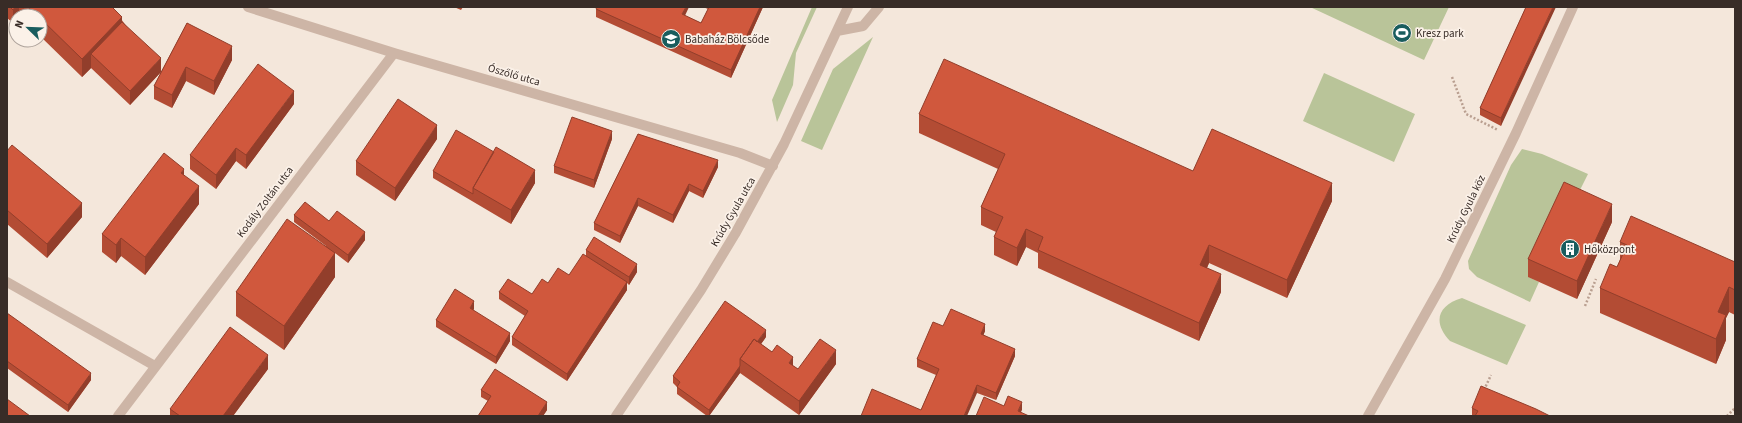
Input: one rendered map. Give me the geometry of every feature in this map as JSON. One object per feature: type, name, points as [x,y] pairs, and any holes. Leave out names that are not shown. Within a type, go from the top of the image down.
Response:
[{"type":"street","name":"Ószőlő utca","points":[[248,7],[394,52],[740,154],[773,166]]},
{"type":"street","name":"Krúdy Gyula utca","points":[[616,416],[701,290],[773,166],[848,7]]},
{"type":"street","points":[[837,31],[864,26],[879,7]]},
{"type":"street","name":"Krúdy Gyula köz","points":[[1368,416],[1445,279],[1513,138],[1573,7]]},
{"type":"street","name":"Kodály Zoltán utca","points":[[118,416],[394,52]]},
{"type":"street","points":[[7,282],[155,366]]},
{"type":"path","points":[[1452,77],[1466,114],[1513,138]]},
{"type":"path","points":[[1585,306],[1596,279]]},
{"type":"path","points":[[1482,396],[1491,375]]},
{"type":"path","points":[[1727,416],[1735,408]]},
{"type":"green space","points":[[812,7],[817,7],[796,53],[793,85],[777,122],[772,100]]},
{"type":"green space","name":"Kresz park","points":[[1310,7],[1449,7],[1424,60]]},
{"type":"green space","points":[[873,37],[822,150],[801,141],[833,69]]},
{"type":"green space","points":[[1324,73],[1415,114],[1394,162],[1303,121]]},
{"type":"green space","points":[[1522,149],[1542,154],[1588,174],[1573,204],[1529,277],[1539,282],[1530,302],[1477,277],[1469,269],[1468,261],[1511,165]]},
{"type":"green space","points":[[1462,298],[1526,325],[1507,365],[1450,341],[1444,334],[1441,327],[1440,315],[1447,305]]},
{"type":"building","points":[[28,7],[112,7],[122,17],[82,59],[48,26],[48,8]]},
{"type":"building","points":[[597,7],[686,7],[682,14],[701,23],[709,7],[760,7],[731,70],[596,9]]},
{"type":"building","points":[[1526,7],[1553,7],[1501,118],[1480,108]]},
{"type":"building","points":[[122,22],[161,58],[130,91],[91,54]]},
{"type":"building","points":[[187,23],[232,46],[214,81],[186,67],[172,95],[154,86]]},
{"type":"building","points":[[944,59],[1193,171],[1212,129],[1332,183],[1287,280],[1209,245],[1200,265],[1221,274],[1199,323],[1038,250],[1043,237],[1026,229],[1017,248],[994,237],[1003,217],[981,207],[1005,154],[919,114]]},
{"type":"building","points":[[258,64],[294,91],[246,155],[236,148],[216,175],[190,155]]},
{"type":"building","points":[[398,99],[437,125],[395,188],[356,161]]},
{"type":"building","points":[[572,117],[612,131],[594,180],[554,166]]},
{"type":"building","points":[[456,130],[494,152],[473,188],[473,194],[433,171]]},
{"type":"building","points":[[638,134],[718,160],[703,191],[689,184],[673,215],[638,198],[620,236],[594,223]]},
{"type":"building","points":[[12,145],[82,203],[47,244],[7,210],[7,151]]},
{"type":"building","points":[[496,147],[535,170],[511,210],[473,188]]},
{"type":"building","points":[[164,153],[184,169],[181,173],[199,186],[145,257],[121,238],[116,245],[102,234]]},
{"type":"building","name":"Hőközpont","points":[[1564,182],[1612,204],[1577,281],[1528,259]]},
{"type":"building","points":[[305,202],[329,221],[337,211],[365,232],[348,255],[294,215]]},
{"type":"building","points":[[1631,216],[1735,262],[1735,290],[1729,287],[1718,312],[1726,315],[1716,339],[1600,288],[1610,264],[1617,267],[1627,245],[1620,242]]},
{"type":"building","points":[[287,219],[335,253],[284,326],[236,292]]},
{"type":"building","points":[[594,237],[637,264],[629,277],[586,250]]},
{"type":"building","points":[[583,254],[627,282],[567,374],[512,337],[528,311],[499,292],[508,279],[532,294],[542,279],[548,283],[558,268],[569,275]]},
{"type":"building","points":[[455,289],[474,301],[470,308],[510,333],[496,357],[436,320]]},
{"type":"building","points":[[725,301],[766,330],[757,342],[754,339],[740,359],[740,366],[709,410],[677,387],[680,382],[673,376]]},
{"type":"building","points":[[951,309],[985,324],[981,334],[1015,349],[996,393],[977,385],[964,416],[861,416],[872,389],[921,410],[939,369],[917,359],[933,322],[943,326]]},
{"type":"building","points":[[7,313],[91,373],[68,405],[7,361]]},
{"type":"building","points":[[230,327],[268,355],[223,416],[180,416],[170,409]]},
{"type":"building","points":[[754,339],[772,352],[777,345],[793,357],[789,363],[798,369],[820,339],[836,350],[799,401],[740,359]]},
{"type":"building","points":[[495,369],[547,402],[538,416],[478,416],[491,396],[481,390]]},
{"type":"building","points":[[1481,386],[1550,416],[1475,416],[1478,411],[1472,408]]},
{"type":"building","points":[[1008,396],[1022,402],[1018,411],[1029,416],[976,416],[984,397],[1004,406]]},
{"type":"building","points":[[7,399],[30,416],[7,416]]},
{"type":"place","name":"Kresz park","points":[[1402,33]]},
{"type":"place","name":"Babaház Bölcsőde","points":[[671,39]]},
{"type":"place","name":"Hőközpont","points":[[1570,249]]}]
